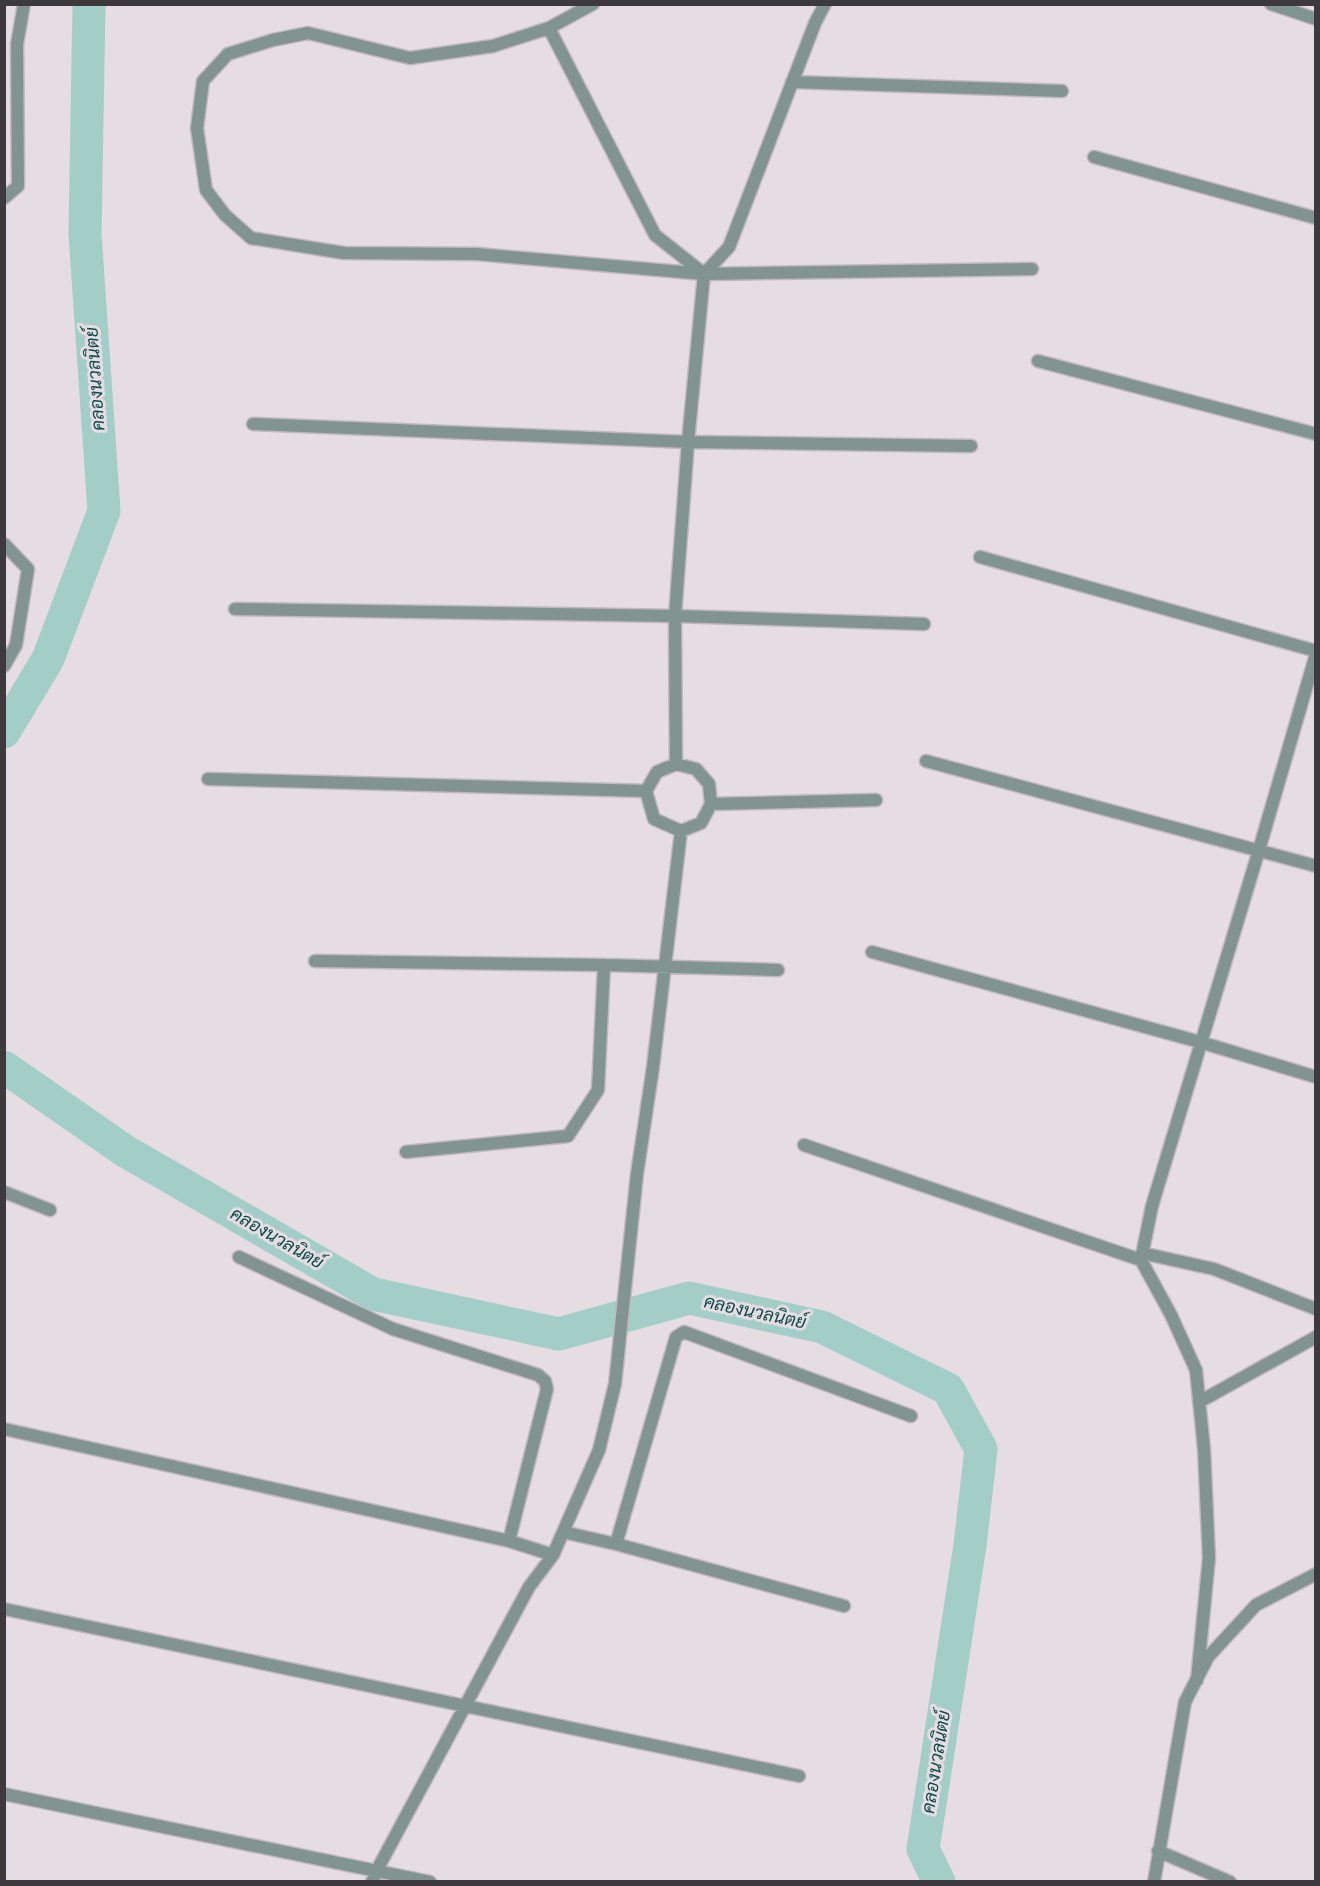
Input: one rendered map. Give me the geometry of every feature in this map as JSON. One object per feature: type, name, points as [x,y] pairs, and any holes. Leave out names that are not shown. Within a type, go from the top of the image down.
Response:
[{"type":"street","points":[[4,198],[18,186],[17,44],[24,4]]},
{"type":"street","points":[[593,4],[549,28],[493,46],[410,58],[308,33],[273,40],[228,54],[203,81],[197,128],[206,190],[225,215],[251,238],[344,253],[477,255],[704,274],[1032,268]]},
{"type":"street","points":[[676,764],[675,616],[704,274],[729,247],[815,23],[825,4]]},
{"type":"street","points":[[1271,4],[1316,19]]},
{"type":"street","points":[[549,28],[654,235],[704,274]]},
{"type":"street","points":[[792,82],[1062,91]]},
{"type":"street","points":[[1094,158],[1316,218]]},
{"type":"street","points":[[1038,361],[1316,434]]},
{"type":"street","points":[[254,424],[688,442],[971,446]]},
{"type":"street","points":[[4,544],[28,569],[16,645],[4,666]]},
{"type":"street","points":[[980,557],[1316,653],[1152,1206],[1141,1256],[1196,1370],[1204,1449],[1209,1558],[1197,1680]]},
{"type":"street","points":[[235,609],[675,616],[924,624]]},
{"type":"street","points":[[926,761],[1316,866]]},
{"type":"street","points":[[676,764],[696,769],[703,776],[710,784],[711,804],[701,823],[681,831],[654,819],[646,791],[657,772],[676,764]]},
{"type":"street","points":[[208,779],[646,791]]},
{"type":"street","points":[[711,804],[876,800]]},
{"type":"street","points":[[375,1876],[529,1587],[553,1555],[599,1450],[615,1384],[637,1174],[653,1067],[681,831]]},
{"type":"street","points":[[872,952],[1200,1042],[1316,1077]]},
{"type":"street","points":[[315,961],[604,964],[778,969]]},
{"type":"street","points":[[406,1152],[568,1136],[598,1090],[604,964]]},
{"type":"street","points":[[804,1145],[1141,1256],[1214,1269],[1316,1309]]},
{"type":"street","points":[[4,1192],[50,1210]]},
{"type":"street","points":[[239,1257],[393,1329],[538,1375],[545,1381],[547,1389],[509,1541]]},
{"type":"street","points":[[616,1544],[676,1337],[684,1332],[911,1416]]},
{"type":"street","points":[[1199,1402],[1316,1336]]},
{"type":"street","points":[[4,1429],[509,1541],[553,1555]]},
{"type":"street","points":[[563,1532],[616,1544],[844,1606]]},
{"type":"street","points":[[1154,1881],[1185,1702],[1208,1657],[1256,1605],[1316,1574]]},
{"type":"street","points":[[4,1609],[799,1776]]},
{"type":"street","points":[[4,1794],[375,1876],[430,1881]]},
{"type":"street","points":[[1158,1851],[1230,1881]]},
{"type":"waterway","name":"คลองนวลนิตย์","points":[[4,732],[48,659],[104,511],[85,234],[89,4]]},
{"type":"waterway","name":"คลองนวลนิตย์","points":[[4,1067],[125,1151],[373,1294],[559,1334],[689,1298],[822,1327],[948,1389],[981,1449],[970,1545],[923,1849],[939,1882]]}]
